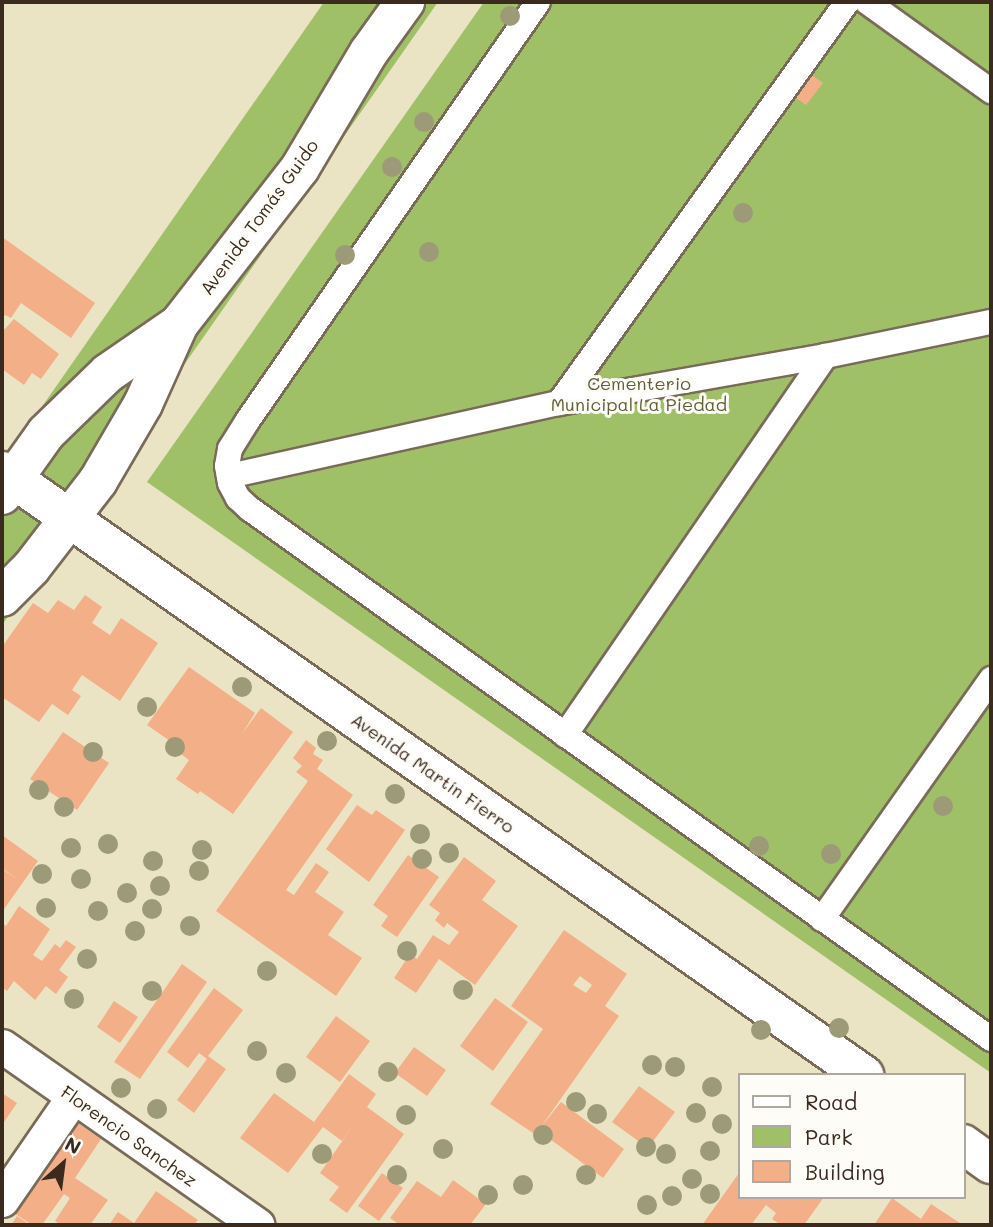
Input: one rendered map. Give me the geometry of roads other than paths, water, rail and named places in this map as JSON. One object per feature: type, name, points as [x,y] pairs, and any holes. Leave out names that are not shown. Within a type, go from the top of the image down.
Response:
[{"type":"main road","name":"Avenida Tomás Guido","points":[[2,597],[31,568],[71,519],[143,404],[179,324],[300,168],[369,52],[405,2]]},
{"type":"main road","name":"Avenida Tomás Guido","points":[[5,481],[46,433],[108,373],[179,324]]},
{"type":"main road","name":"Avenida Martín Fierro","points":[[5,481],[71,519],[861,1073]]},
{"type":"main road","points":[[965,1145],[991,1164]]},
{"type":"street","points":[[538,2],[230,449],[229,476],[238,498],[991,1039]]},
{"type":"street","points":[[559,403],[847,2]]},
{"type":"street","points":[[867,2],[991,92]]},
{"type":"street","points":[[229,476],[559,403],[825,355],[991,321]]},
{"type":"street","points":[[565,735],[825,355]]},
{"type":"street","points":[[822,919],[991,679]]},
{"type":"street","name":"Florencio Sanchez","points":[[2,1046],[258,1225]]},
{"type":"street","points":[[2,1200],[73,1097]]},
{"type":"park label","name":"Cementerio Municipal La Piedad","points":[[639,394]]}]
